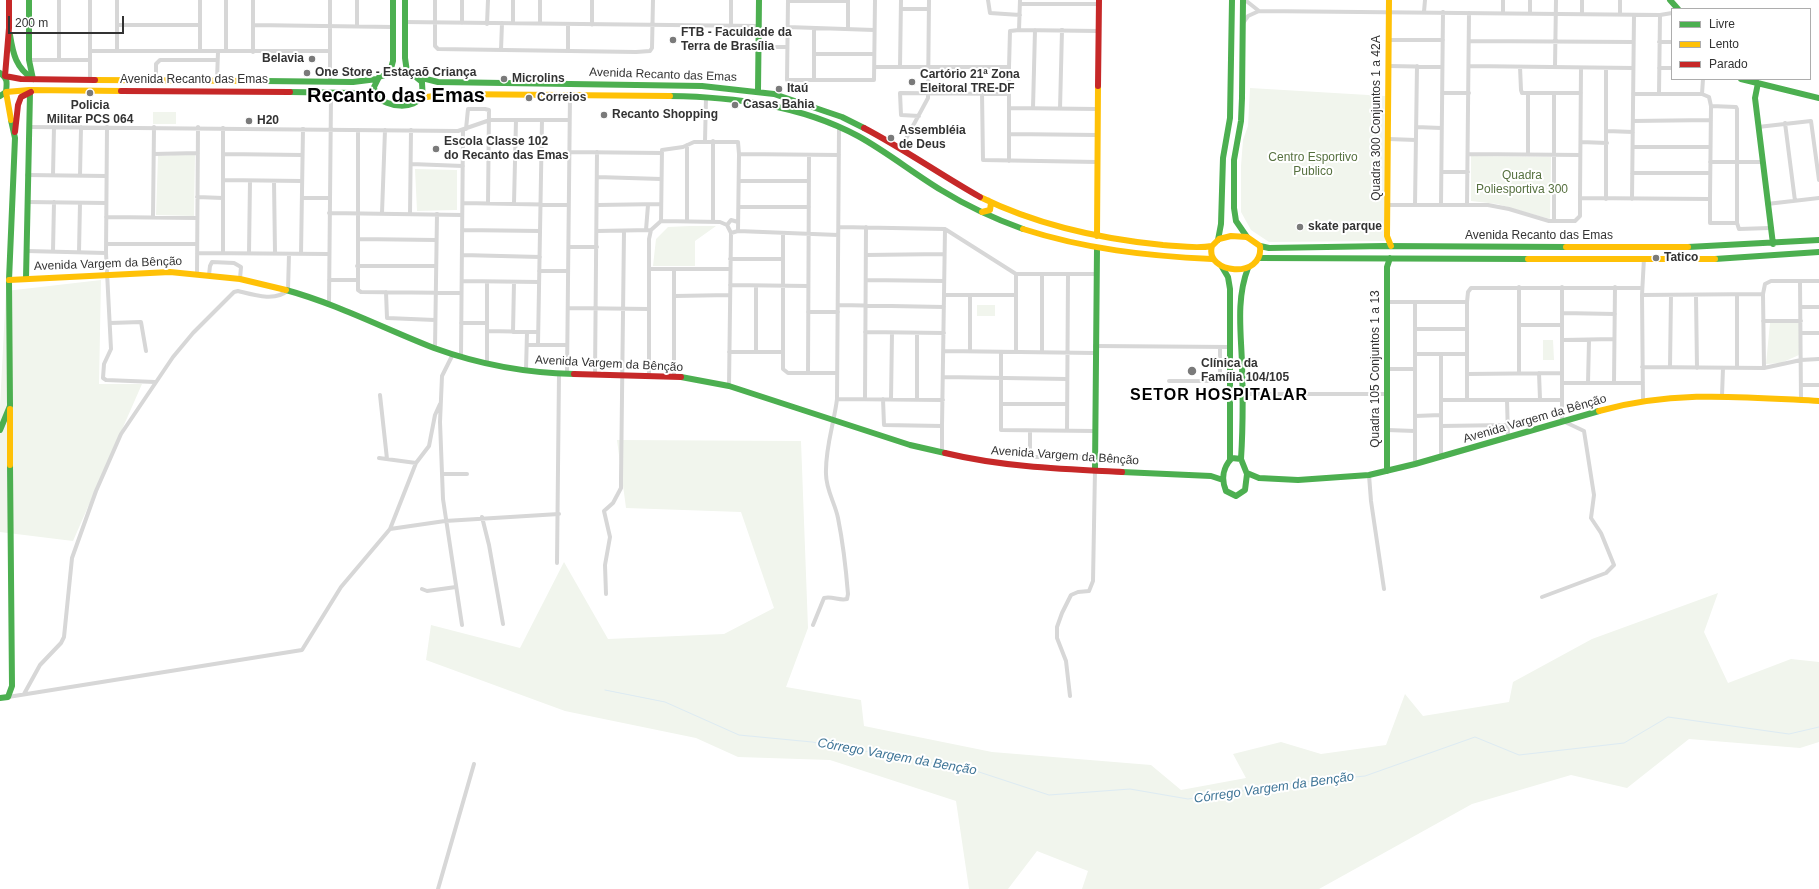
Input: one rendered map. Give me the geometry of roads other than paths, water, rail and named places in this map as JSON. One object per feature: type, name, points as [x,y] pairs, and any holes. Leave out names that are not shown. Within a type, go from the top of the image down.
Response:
[{"type":"main road","points":[[9,0],[9,28],[3,75],[8,86],[6,92],[7,106],[14,138]]},
{"type":"main road","points":[[29,0],[29,60],[33,79]]},
{"type":"main road","points":[[390,72],[393,61],[393,0]]},
{"type":"main road","points":[[405,0],[404,22],[407,72]]},
{"type":"main road","points":[[758,91],[759,0]]},
{"type":"main road","points":[[1218,240],[1221,224],[1223,152],[1230,118],[1232,0]]},
{"type":"main road","points":[[1222,267],[1235,269],[1248,268],[1257,263],[1260,258],[1260,246],[1246,237],[1236,220],[1234,208],[1234,160],[1242,106],[1244,0]]},
{"type":"main road","name":"Quadra 300 Conjuntos 1 a 42A","points":[[1384,246],[1387,236],[1388,205],[1389,0]]},
{"type":"main road","points":[[1670,0],[1677,8]]},
{"type":"main road","points":[[1097,236],[1099,2]]},
{"type":"main road","points":[[1232,24],[1238,26],[1243,23]]},
{"type":"main road","points":[[9,28],[16,63],[20,70],[33,79]]},
{"type":"main road","points":[[16,63],[22,70],[26,70],[29,60]]},
{"type":"main road","points":[[390,72],[407,72],[418,78],[423,87],[419,98],[408,104],[398,106],[380,100],[374,88],[377,79],[390,72]]},
{"type":"main road","name":"Avenida Recanto das Emas","points":[[3,75],[33,79],[353,82],[377,79]]},
{"type":"main road","name":"Avenida Recanto das Emas","points":[[418,78],[438,82],[702,86],[758,91],[774,94],[842,117],[901,148],[935,171],[989,201],[1034,219],[1097,236],[1135,242],[1200,248],[1212,246]]},
{"type":"main road","points":[[96,90],[102,88],[104,84],[103,81],[98,79]]},
{"type":"main road","points":[[136,91],[133,86],[139,80]]},
{"type":"main road","points":[[226,80],[230,85],[228,92]]},
{"type":"main road","points":[[239,92],[236,87],[241,80]]},
{"type":"main road","points":[[1745,80],[1819,98]]},
{"type":"main road","points":[[1758,83],[1755,98],[1773,244]]},
{"type":"main road","points":[[594,84],[597,91],[594,95]]},
{"type":"main road","points":[[607,84],[602,92],[607,95]]},
{"type":"main road","points":[[698,97],[697,91],[702,86]]},
{"type":"main road","name":"Avenida Recanto das Emas","points":[[6,92],[16,90],[33,92],[96,90],[331,94],[356,93],[380,100]]},
{"type":"main road","points":[[0,96],[6,92]]},
{"type":"main road","points":[[0,698],[8,697],[12,686],[11,351],[9,280],[14,138],[19,101],[23,95],[33,92],[29,127],[27,175],[26,278]]},
{"type":"main road","name":"Avenida Recanto das Emas","points":[[419,98],[449,94],[607,95],[698,97],[769,105],[809,117],[856,135],[952,197],[982,212],[1044,235],[1097,249],[1146,256],[1212,259]]},
{"type":"main road","points":[[769,105],[774,100],[774,94]]},
{"type":"main road","points":[[903,165],[903,157],[911,155]]},
{"type":"main road","points":[[926,179],[933,178],[935,171]]},
{"type":"main road","points":[[982,212],[990,210],[991,203],[989,201]]},
{"type":"main road","points":[[1004,221],[1002,218],[1003,213],[1010,210]]},
{"type":"main road","points":[[1246,237],[1231,236],[1218,240],[1212,246],[1210,252],[1212,259],[1222,267],[1228,277],[1230,289],[1230,458],[1223,477],[1226,491],[1233,496],[1241,495],[1246,485],[1247,472],[1241,459],[1242,286],[1248,268]]},
{"type":"main road","name":"Quadra 300 Conjuntos 1 a 42A","points":[[1387,236],[1392,246]]},
{"type":"main road","name":"Avenida Recanto das Emas","points":[[1260,246],[1269,248],[1384,246],[1429,248],[1709,247],[1819,240]]},
{"type":"main road","points":[[1135,242],[1138,248],[1135,254]]},
{"type":"main road","points":[[1146,256],[1144,249],[1150,244]]},
{"type":"main road","points":[[1404,247],[1407,258]]},
{"type":"main road","points":[[1416,247],[1420,250],[1421,254],[1416,258]]},
{"type":"main road","points":[[1691,247],[1696,250],[1695,256],[1691,258]]},
{"type":"main road","points":[[1707,258],[1703,256],[1702,251],[1709,247]]},
{"type":"main road","points":[[1428,259],[1426,254],[1429,248]]},
{"type":"main road","points":[[1094,470],[1097,249]]},
{"type":"main road","name":"Avenida Recanto das Emas","points":[[1260,258],[1707,258],[1819,252]]},
{"type":"main road","name":"Quadra 105 Conjuntos 1 a 13","points":[[1387,471],[1388,258]]},
{"type":"main road","name":"Avenida Vargem da Bênção","points":[[9,280],[170,272],[240,279],[288,290],[329,304],[435,348],[487,363],[526,370],[568,375],[622,374],[674,376],[729,386],[910,445],[978,461],[1012,465],[1223,477]]},
{"type":"main road","points":[[1230,328],[1235,326],[1242,329]]},
{"type":"main road","points":[[1230,363],[1234,365],[1242,364]]},
{"type":"main road","name":"Avenida Vargem da Bênção","points":[[1247,472],[1259,478],[1318,480],[1369,475],[1416,464],[1508,437],[1643,401],[1671,397],[1722,396],[1819,401]]},
{"type":"main road","points":[[0,430],[10,406]]},
{"type":"main road","points":[[1230,458],[1241,459]]},
{"type":"main road","points":[[1246,485],[1259,478]]},
{"type":"street","points":[[59,0],[59,60]]},
{"type":"street","points":[[90,0],[90,79]]},
{"type":"street","points":[[117,0],[117,51]]},
{"type":"street","points":[[200,0],[200,51]]},
{"type":"street","points":[[226,0],[226,51]]},
{"type":"street","points":[[253,0],[253,52]]},
{"type":"street","points":[[330,0],[330,81]]},
{"type":"street","points":[[357,0],[357,26]]},
{"type":"street","points":[[435,0],[436,48],[568,51],[650,51],[652,48],[653,0]]},
{"type":"street","points":[[462,0],[462,24]]},
{"type":"street","points":[[488,0],[488,24]]},
{"type":"street","points":[[513,0],[513,24]]},
{"type":"street","points":[[540,0],[540,24]]},
{"type":"street","points":[[592,0],[592,25]]},
{"type":"street","points":[[731,0],[731,25]]},
{"type":"street","points":[[848,28],[848,0],[788,0],[787,80],[874,80],[875,0]]},
{"type":"street","points":[[900,0],[900,67]]},
{"type":"street","points":[[901,148],[928,100],[929,0]]},
{"type":"street","points":[[988,0],[990,13],[1020,15]]},
{"type":"street","points":[[1244,0],[1259,11]]},
{"type":"street","points":[[1424,12],[1425,0]]},
{"type":"street","points":[[1503,13],[1504,0]]},
{"type":"street","points":[[1530,0],[1530,13]]},
{"type":"street","points":[[1555,67],[1556,0]]},
{"type":"street","points":[[1582,0],[1582,14]]},
{"type":"street","points":[[1620,0],[1620,14]]},
{"type":"street","points":[[1020,30],[1020,2],[1099,2]]},
{"type":"street","points":[[901,10],[929,9]]},
{"type":"street","points":[[1243,23],[1248,16],[1259,11],[1671,14]]},
{"type":"street","points":[[1441,205],[1443,12]]},
{"type":"street","points":[[1467,204],[1469,154],[1469,13]]},
{"type":"street","points":[[1632,199],[1634,15]]},
{"type":"street","points":[[1659,94],[1660,15]]},
{"type":"street","points":[[404,22],[462,24],[502,23],[759,26]]},
{"type":"street","points":[[501,50],[502,23]]},
{"type":"street","points":[[568,24],[568,51]]},
{"type":"street","points":[[117,25],[200,25]]},
{"type":"street","points":[[253,25],[392,27]]},
{"type":"street","points":[[787,27],[874,30]]},
{"type":"street","points":[[814,28],[814,80]]},
{"type":"street","points":[[1009,160],[1010,33],[1012,31],[1020,30],[1098,31]]},
{"type":"street","points":[[1033,108],[1035,30]]},
{"type":"street","points":[[1060,109],[1062,30]]},
{"type":"street","points":[[1389,40],[1442,40]]},
{"type":"street","points":[[1469,41],[1633,42]]},
{"type":"street","points":[[1659,42],[1671,42]]},
{"type":"street","points":[[759,47],[787,47]]},
{"type":"street","points":[[90,51],[330,51]]},
{"type":"street","points":[[217,80],[218,52]]},
{"type":"street","points":[[814,54],[874,54]]},
{"type":"street","points":[[29,60],[90,60]]},
{"type":"street","points":[[156,80],[156,64],[160,60],[217,60]]},
{"type":"street","points":[[1389,66],[1442,67]]},
{"type":"street","points":[[1415,205],[1417,66]]},
{"type":"street","points":[[1469,66],[1520,68],[1633,68]]},
{"type":"street","points":[[874,67],[1009,67]]},
{"type":"street","points":[[1520,68],[1521,92],[1528,94],[1581,93]]},
{"type":"street","points":[[1388,205],[1467,204],[1497,206],[1554,221],[1577,221],[1580,216],[1581,68]]},
{"type":"street","points":[[1606,68],[1606,199]]},
{"type":"street","points":[[1659,68],[1671,68]]},
{"type":"street","points":[[1702,94],[1703,80]]},
{"type":"street","points":[[920,116],[901,115],[900,93],[1009,94]]},
{"type":"street","points":[[982,93],[982,159],[1097,162]]},
{"type":"street","points":[[1442,93],[1469,93]]},
{"type":"street","points":[[329,304],[331,94]]},
{"type":"street","points":[[1528,94],[1528,154]]},
{"type":"street","points":[[1554,94],[1554,221]]},
{"type":"street","points":[[1633,94],[1702,94],[1710,97],[1710,223],[1737,223]]},
{"type":"street","points":[[568,375],[568,205],[570,95]]},
{"type":"street","points":[[705,141],[706,98]]},
{"type":"street","points":[[1711,106],[1737,108],[1737,223],[1739,228],[1770,228]]},
{"type":"street","points":[[461,356],[463,166],[467,111],[470,108],[488,109],[490,120],[488,204]]},
{"type":"street","points":[[1009,108],[1098,109]]},
{"type":"street","points":[[29,127],[465,130],[490,120],[569,120]]},
{"type":"street","points":[[514,203],[516,120]]},
{"type":"street","points":[[538,344],[542,120]]},
{"type":"street","points":[[1633,121],[1711,120]]},
{"type":"street","points":[[1758,127],[1811,121],[1818,156],[1819,180]]},
{"type":"street","points":[[1785,123],[1795,201]]},
{"type":"street","points":[[53,175],[54,127]]},
{"type":"street","points":[[80,175],[82,127]]},
{"type":"street","points":[[107,127],[106,253],[111,349],[104,364],[103,378],[106,380],[155,382]]},
{"type":"street","points":[[153,217],[154,127]]},
{"type":"street","points":[[197,274],[198,127]]},
{"type":"street","points":[[1416,127],[1442,128]]},
{"type":"street","points":[[223,128],[223,253]]},
{"type":"street","points":[[813,625],[824,598],[830,596],[843,600],[846,599],[848,594],[846,565],[838,517],[827,486],[826,475],[827,442],[834,419],[837,399],[839,128]]},
{"type":"street","points":[[301,254],[302,129]]},
{"type":"street","points":[[358,130],[357,280],[359,292],[461,293]]},
{"type":"street","points":[[382,213],[385,130]]},
{"type":"street","points":[[410,214],[411,130]]},
{"type":"street","points":[[1607,131],[1633,132]]},
{"type":"street","points":[[1813,132],[1819,131]]},
{"type":"street","points":[[1009,134],[1098,135]]},
{"type":"street","points":[[1388,139],[1416,140]]},
{"type":"street","points":[[661,221],[661,153],[664,149],[705,141],[738,142],[740,181],[740,207],[738,222],[740,228],[738,231]]},
{"type":"street","points":[[713,141],[713,221]]},
{"type":"street","points":[[1581,142],[1607,143]]},
{"type":"street","points":[[687,145],[688,221]]},
{"type":"street","points":[[1633,147],[1710,146]]},
{"type":"street","points":[[569,152],[661,153]]},
{"type":"street","points":[[596,375],[598,205],[597,152]]},
{"type":"street","points":[[154,154],[198,153]]},
{"type":"street","points":[[224,154],[302,155]]},
{"type":"street","points":[[739,154],[839,155]]},
{"type":"street","points":[[1469,154],[1580,155]]},
{"type":"street","points":[[808,373],[809,155]]},
{"type":"street","points":[[1710,162],[1762,162]]},
{"type":"street","points":[[411,164],[463,166]]},
{"type":"street","points":[[1442,172],[1468,172]]},
{"type":"street","points":[[1632,172],[1710,173]]},
{"type":"street","points":[[27,175],[106,176]]},
{"type":"street","points":[[597,177],[661,179]]},
{"type":"street","points":[[223,180],[302,181]]},
{"type":"street","points":[[249,253],[250,181]]},
{"type":"street","points":[[274,181],[275,253]]},
{"type":"street","points":[[740,181],[809,181]]},
{"type":"street","points":[[197,197],[223,198]]},
{"type":"street","points":[[302,198],[329,198]]},
{"type":"street","points":[[1580,198],[1710,199]]},
{"type":"street","points":[[1767,204],[1819,198]]},
{"type":"street","points":[[27,202],[106,203]]},
{"type":"street","points":[[53,251],[54,202]]},
{"type":"street","points":[[79,252],[80,203]]},
{"type":"street","points":[[463,204],[514,203],[568,205]]},
{"type":"street","points":[[598,205],[661,204]]},
{"type":"street","points":[[648,205],[649,375]]},
{"type":"street","points":[[740,207],[809,207]]},
{"type":"street","points":[[330,213],[462,215]]},
{"type":"street","points":[[435,348],[435,266],[437,214]]},
{"type":"street","points":[[106,217],[197,218]]},
{"type":"street","points":[[727,225],[731,220],[738,222]]},
{"type":"street","points":[[597,231],[648,230],[661,221],[713,221],[727,225]]},
{"type":"street","points":[[727,225],[727,228],[731,232],[729,386]]},
{"type":"street","points":[[839,227],[945,229],[1016,274],[1096,274]]},
{"type":"street","points":[[865,399],[866,228]]},
{"type":"street","points":[[942,453],[945,229]]},
{"type":"street","points":[[462,230],[540,231]]},
{"type":"street","points":[[606,594],[605,566],[610,537],[604,514],[605,508],[613,503],[621,488],[624,231]]},
{"type":"street","points":[[731,232],[838,235]]},
{"type":"street","points":[[783,234],[782,352],[784,371],[837,373]]},
{"type":"street","points":[[358,239],[436,240]]},
{"type":"street","points":[[106,244],[197,244]]},
{"type":"street","points":[[569,247],[597,247]]},
{"type":"street","points":[[27,251],[106,253]]},
{"type":"street","points":[[197,253],[329,254]]},
{"type":"street","points":[[24,694],[40,665],[64,637],[72,558],[96,491],[122,434],[172,357],[193,333],[234,292],[238,291],[271,297],[281,295],[288,290],[289,254]]},
{"type":"street","points":[[866,255],[944,254]]},
{"type":"street","points":[[462,255],[540,257]]},
{"type":"street","points":[[1643,401],[1642,288],[1644,258]]},
{"type":"street","points":[[730,259],[782,259]]},
{"type":"street","points":[[209,275],[212,262],[234,262],[240,267],[240,279]]},
{"type":"street","points":[[358,266],[435,266]]},
{"type":"street","points":[[649,269],[730,269]]},
{"type":"street","points":[[674,269],[674,376]]},
{"type":"street","points":[[539,271],[568,271]]},
{"type":"street","points":[[1016,274],[1016,352]]},
{"type":"street","points":[[1042,274],[1042,352]]},
{"type":"street","points":[[1067,430],[1068,274]]},
{"type":"street","points":[[329,280],[357,280]]},
{"type":"street","points":[[866,280],[944,281]]},
{"type":"street","points":[[462,281],[539,282]]},
{"type":"street","points":[[1800,281],[1801,401]]},
{"type":"street","points":[[1764,368],[1764,287],[1768,282],[1819,281]]},
{"type":"street","points":[[487,363],[488,282]]},
{"type":"street","points":[[513,332],[514,282]]},
{"type":"street","points":[[730,285],[808,286]]},
{"type":"street","points":[[756,286],[756,352]]},
{"type":"street","points":[[1519,287],[1519,373]]},
{"type":"street","points":[[1614,383],[1615,287]]},
{"type":"street","points":[[1467,399],[1467,302],[1468,292],[1474,288],[1642,288]]},
{"type":"street","points":[[1542,597],[1606,573],[1614,565],[1601,533],[1591,518],[1594,495],[1584,431],[1564,422],[1562,400],[1562,288]]},
{"type":"street","points":[[386,292],[387,318],[435,320]]},
{"type":"street","points":[[1642,295],[1696,296],[1763,294]]},
{"type":"street","points":[[674,296],[730,295]]},
{"type":"street","points":[[944,295],[1016,295]]},
{"type":"street","points":[[1670,295],[1670,367]]},
{"type":"street","points":[[1737,295],[1737,368]]},
{"type":"street","points":[[970,296],[970,351]]},
{"type":"street","points":[[1696,296],[1697,368]]},
{"type":"street","points":[[1387,302],[1467,302]]},
{"type":"street","points":[[1415,302],[1416,464]]},
{"type":"street","points":[[838,305],[944,307]]},
{"type":"street","points":[[1801,307],[1819,307]]},
{"type":"street","points":[[568,308],[623,310],[649,309]]},
{"type":"street","points":[[808,312],[838,312]]},
{"type":"street","points":[[1562,313],[1615,314]]},
{"type":"street","points":[[1763,321],[1801,321]]},
{"type":"street","points":[[110,323],[141,322],[146,351]]},
{"type":"street","points":[[461,322],[487,323]]},
{"type":"street","points":[[1519,325],[1562,325]]},
{"type":"street","points":[[1415,329],[1467,329]]},
{"type":"street","points":[[487,332],[538,332]]},
{"type":"street","points":[[526,370],[527,332]]},
{"type":"street","points":[[865,332],[944,333]]},
{"type":"street","points":[[891,399],[892,333]]},
{"type":"street","points":[[917,333],[917,400]]},
{"type":"street","points":[[1801,333],[1819,333]]},
{"type":"street","points":[[1562,340],[1614,339]]},
{"type":"street","points":[[1588,383],[1589,340]]},
{"type":"street","points":[[526,345],[567,345]]},
{"type":"street","points":[[1095,346],[1230,347]]},
{"type":"street","points":[[1169,381],[1220,380],[1220,347]]},
{"type":"street","points":[[944,351],[1095,353]]},
{"type":"street","points":[[729,352],[782,352]]},
{"type":"street","points":[[1001,352],[1001,430],[1095,431]]},
{"type":"street","points":[[453,354],[442,376],[440,404],[442,474],[445,521],[462,625]]},
{"type":"street","points":[[1415,354],[1467,354]]},
{"type":"street","points":[[1441,354],[1441,457]]},
{"type":"street","points":[[1642,367],[1764,368],[1800,360],[1819,359]]},
{"type":"street","points":[[1722,396],[1723,368]]},
{"type":"street","points":[[1387,369],[1415,369]]},
{"type":"street","points":[[1539,373],[1540,399]]},
{"type":"street","points":[[1467,374],[1562,373]]},
{"type":"street","points":[[557,563],[559,514],[559,374]]},
{"type":"street","points":[[943,377],[1067,379]]},
{"type":"street","points":[[1562,383],[1643,383]]},
{"type":"street","points":[[1801,385],[1819,385]]},
{"type":"street","points":[[1242,394],[1387,394]]},
{"type":"street","points":[[380,395],[387,459]]},
{"type":"street","points":[[837,399],[943,400]]},
{"type":"street","points":[[883,399],[884,425],[942,426]]},
{"type":"street","points":[[1441,400],[1562,400]]},
{"type":"street","points":[[1507,400],[1508,437]]},
{"type":"street","points":[[8,697],[302,650],[341,587],[390,529],[416,463],[429,446],[440,404]]},
{"type":"street","points":[[1001,404],[1067,404]]},
{"type":"street","points":[[1415,416],[1441,415]]},
{"type":"street","points":[[1441,426],[1507,425]]},
{"type":"street","points":[[1387,430],[1415,431]]},
{"type":"street","points":[[1030,431],[1030,452],[1032,457],[1095,458]]},
{"type":"street","points":[[379,458],[416,463]]},
{"type":"street","points":[[1070,696],[1066,661],[1056,633],[1059,619],[1068,599],[1075,593],[1089,591],[1093,581],[1094,470]]},
{"type":"street","points":[[442,474],[467,474]]},
{"type":"street","points":[[1369,475],[1371,501],[1384,589]]},
{"type":"street","points":[[390,529],[482,517],[559,514]]},
{"type":"street","points":[[482,517],[489,545],[503,624]]},
{"type":"street","points":[[422,589],[427,591],[456,587]]},
{"type":"street","points":[[438,889],[474,764]]},
{"type":"waterway","name":"Córrego Vargem da Benção","points":[[605,690],[665,702],[739,735],[812,742],[973,770],[1049,795],[1130,789],[1188,799],[1295,783],[1365,776],[1475,737],[1519,755],[1624,743],[1668,717],[1789,734],[1819,727]]},
{"type":"place","name":"FTB - Faculdade da Terra de Brasília","points":[[673,40]]},
{"type":"place","name":"Belavia","points":[[312,59]]},
{"type":"place","name":"One Store - Estaçaõ Criança","points":[[307,73]]},
{"type":"place","name":"Microlins","points":[[504,79]]},
{"type":"place","name":"Cartório 21ª Zona Eleitoral TRE-DF","points":[[912,82]]},
{"type":"place","name":"Itaú","points":[[779,89]]},
{"type":"place","name":"Policia Militar PCS 064","points":[[90,93]]},
{"type":"place","name":"Correios","points":[[529,98]]},
{"type":"place","name":"Casas Bahia","points":[[735,105]]},
{"type":"place","name":"Recanto Shopping","points":[[604,115]]},
{"type":"place","name":"H20","points":[[249,121]]},
{"type":"place","name":"Assembléia de Deus","points":[[891,138]]},
{"type":"place","name":"Escola Classe 102 do Recanto das Emas","points":[[436,149]]},
{"type":"place","name":"skate parque","points":[[1300,227]]},
{"type":"place","name":"Tatico","points":[[1656,258]]},
{"type":"place","name":"Clínica da Família 104/105","points":[[1192,371]]},
{"type":"district","name":"Recanto das Emas","points":[[396,96]]},
{"type":"district","name":"SETOR HOSPITALAR","points":[[1219,396]]},
{"type":"park label","name":"Centro Esportivo Publico","points":[[1313,165]]},
{"type":"park label","name":"Quadra Poliesportiva 300","points":[[1522,183]]}]
